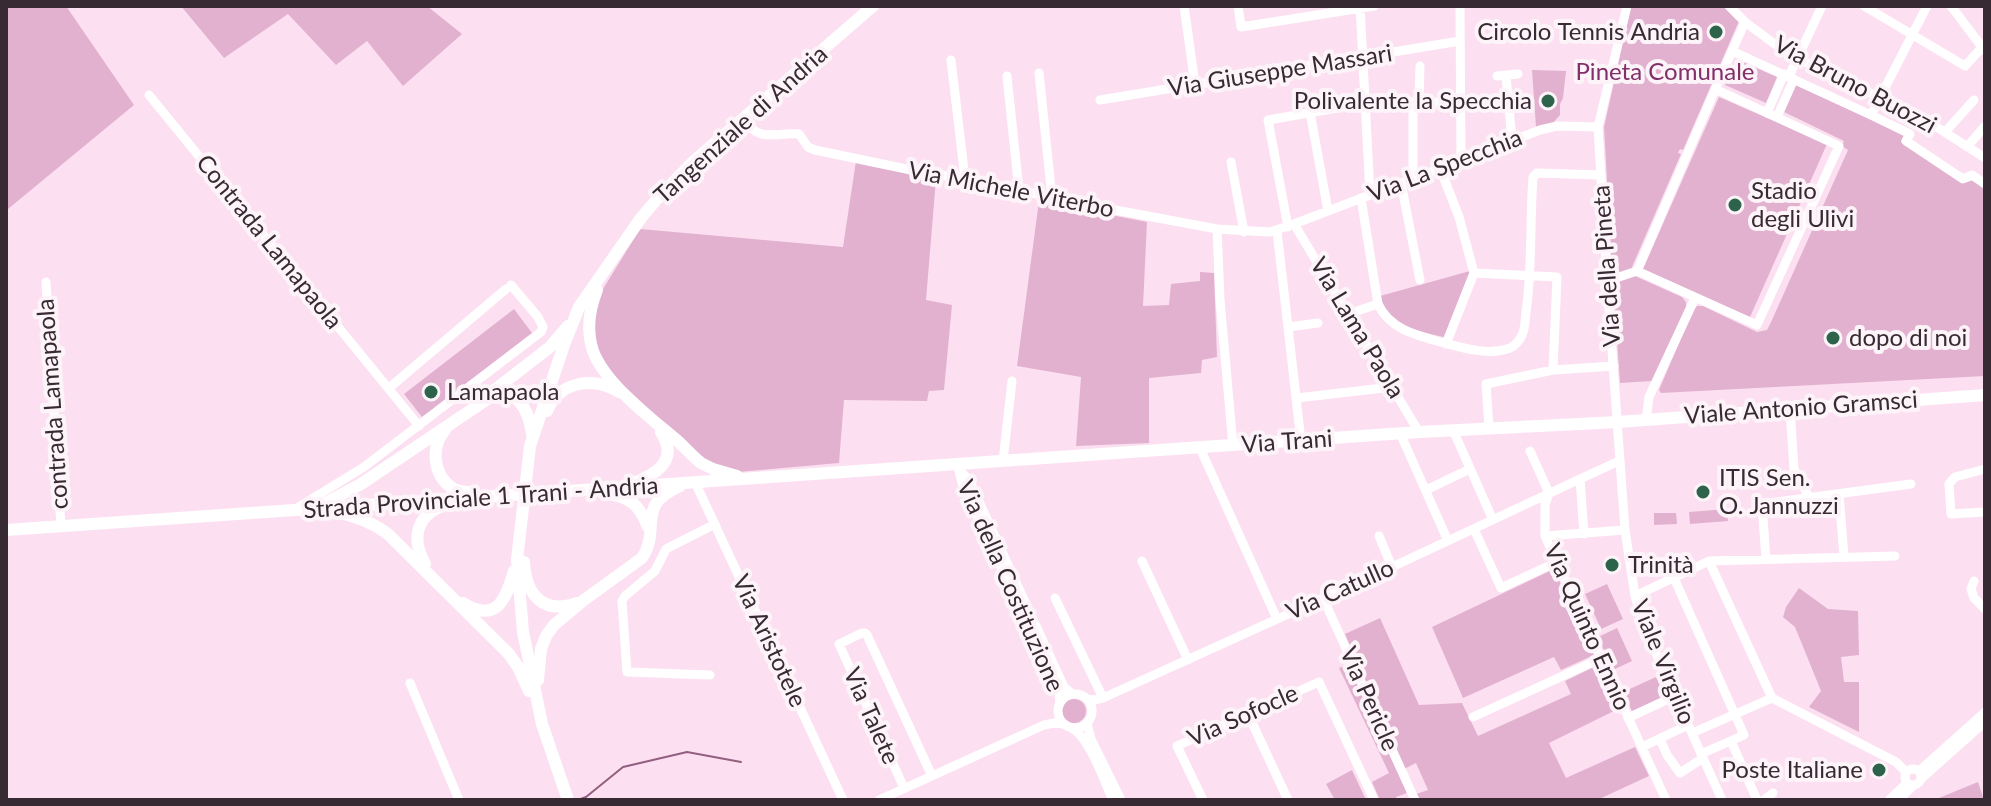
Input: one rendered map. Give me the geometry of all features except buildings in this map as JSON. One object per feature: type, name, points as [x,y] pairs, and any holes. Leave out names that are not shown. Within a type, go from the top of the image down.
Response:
[{"type":"main road","name":"Tangenziale di Andria","points":[[567,798],[539,711],[523,632],[517,560],[533,437],[579,307],[657,199],[694,161],[873,6]]},
{"type":"main road","points":[[610,262],[602,275],[589,317],[594,352],[602,368],[655,423],[706,466],[750,478]]},
{"type":"main road","points":[[317,509],[361,484],[469,410],[550,347],[577,314]]},
{"type":"main road","points":[[528,458],[535,447],[549,405],[565,389],[595,382],[628,397]]},
{"type":"main road","points":[[469,410],[489,398],[502,394],[512,396],[522,404],[529,416],[533,437]]},
{"type":"main road","name":"Viale Antonio Gramsci","points":[[1618,422],[1985,395]]},
{"type":"main road","points":[[456,419],[441,434],[436,445],[435,459],[439,472],[456,490],[505,495]]},
{"type":"main road","name":"Via Trani","points":[[958,467],[1003,461],[1400,433],[1618,422]]},
{"type":"main road","points":[[621,487],[652,475],[664,464],[668,448],[655,423]]},
{"type":"main road","name":"Strada Provinciale 1 Trani - Andria","points":[[6,530],[750,478],[958,467]]},
{"type":"main road","points":[[649,529],[659,498],[690,483]]},
{"type":"main road","points":[[539,711],[537,679],[546,636],[554,625],[584,600],[642,558],[650,538],[643,512],[635,504],[613,494],[572,491]]},
{"type":"main road","points":[[433,577],[418,548],[418,531],[422,521],[436,508],[466,499]]},
{"type":"main road","points":[[317,509],[360,518],[388,534],[496,640],[518,667],[542,724]]},
{"type":"main road","points":[[521,535],[524,570],[537,598],[559,607],[584,600]]},
{"type":"main road","points":[[451,595],[479,611],[486,612],[497,607],[509,590],[517,560]]},
{"type":"street","points":[[1184,6],[1195,84]]},
{"type":"street","points":[[1238,6],[1241,27],[1374,6]]},
{"type":"street","points":[[1304,17],[1309,6]]},
{"type":"street","points":[[1460,6],[1461,160]]},
{"type":"street","name":"Via della Pineta","points":[[1618,422],[1598,127],[1627,6]]},
{"type":"street","name":"Via Bruno Buozzi","points":[[1729,6],[1788,54],[1921,117],[1984,158]]},
{"type":"street","points":[[1772,115],[1822,6]]},
{"type":"street","points":[[1864,6],[1876,9],[1965,66],[1984,47],[1951,6]]},
{"type":"street","points":[[1871,115],[1927,6]]},
{"type":"street","points":[[1360,7],[1366,103],[1366,196],[1378,304],[1383,314],[1398,327],[1446,344],[1496,351],[1511,348],[1523,333],[1530,276],[1534,176],[1537,173],[1601,175]]},
{"type":"street","points":[[1637,271],[1745,22]]},
{"type":"street","name":"Via Giuseppe Massari","points":[[1100,100],[1460,41]]},
{"type":"street","points":[[1732,51],[1910,134]]},
{"type":"street","points":[[951,60],[965,179]]},
{"type":"street","points":[[1413,178],[1420,66]]},
{"type":"street","points":[[1039,73],[1052,198]]},
{"type":"street","points":[[1512,140],[1502,76],[1518,74]]},
{"type":"street","points":[[1007,76],[1019,191]]},
{"type":"street","points":[[1832,96],[1841,78]]},
{"type":"street","points":[[1607,281],[1637,271],[1757,325],[1839,146],[1715,89]]},
{"type":"street","name":"Contrada Lamapaola","points":[[149,95],[419,426]]},
{"type":"street","points":[[1945,132],[1974,100]]},
{"type":"street","points":[[1301,441],[1288,327],[1286,227],[1268,120],[1366,103],[1461,102]]},
{"type":"street","points":[[1310,112],[1328,211]]},
{"type":"street","name":"Via Michele Viterbo","points":[[744,117],[758,134],[799,134],[808,147],[815,150],[911,170],[1217,229],[1258,233],[1286,227]]},
{"type":"street","points":[[1921,117],[1906,141],[1963,179],[1972,175],[1984,158]]},
{"type":"street","name":"Via La Specchia","points":[[1286,227],[1512,140],[1557,126],[1598,127]]},
{"type":"street","points":[[1967,147],[1985,126]]},
{"type":"street","points":[[1231,162],[1244,232]]},
{"type":"street","points":[[1440,168],[1459,217],[1474,273],[1446,344]]},
{"type":"street","points":[[1972,175],[1985,184]]},
{"type":"street","points":[[1401,183],[1420,280]]},
{"type":"street","name":"Via Lama Paola","points":[[1286,227],[1348,314],[1419,432]]},
{"type":"street","points":[[1217,229],[1233,446]]},
{"type":"street","points":[[1474,273],[1557,277],[1553,370]]},
{"type":"street","name":"contrada Lamapaola","points":[[46,282],[61,527]]},
{"type":"street","points":[[291,511],[364,467],[541,332],[543,327],[538,317],[508,287],[389,388]]},
{"type":"street","points":[[1646,420],[1649,397],[1695,298]]},
{"type":"street","points":[[1348,314],[1378,304]]},
{"type":"street","points":[[1288,327],[1318,323]]},
{"type":"street","points":[[1489,428],[1486,384],[1553,370],[1614,366]]},
{"type":"street","points":[[1003,461],[1012,381]]},
{"type":"street","points":[[1297,398],[1392,387]]},
{"type":"street","points":[[1790,409],[1794,469],[1809,497]]},
{"type":"street","name":"Viale Virgilio","points":[[1618,422],[1625,530],[1635,596],[1646,631],[1722,800]]},
{"type":"street","points":[[1453,430],[1493,520]]},
{"type":"street","points":[[1400,433],[1448,541]]},
{"type":"street","points":[[1200,448],[1277,619]]},
{"type":"street","points":[[1530,451],[1549,493]]},
{"type":"street","name":"Via Catullo","points":[[1087,699],[1102,699],[1619,461]]},
{"type":"street","name":"Via della Costituzione","points":[[958,467],[969,480],[1064,687],[1072,694]]},
{"type":"street","name":"Via della Costituzione","points":[[958,467],[962,483],[1058,690],[1058,715],[1085,741],[1113,800]]},
{"type":"street","points":[[1426,490],[1470,469]]},
{"type":"street","points":[[1985,469],[1955,477],[1949,484],[1951,514],[1985,512]]},
{"type":"street","points":[[1580,479],[1584,534]]},
{"type":"street","name":"Via Aristotele","points":[[690,483],[715,524],[843,800]]},
{"type":"street","points":[[1766,559],[1762,504],[1911,484]]},
{"type":"street","name":"Via Quinto Ennio","points":[[1549,493],[1545,505],[1545,536],[1666,800]]},
{"type":"street","points":[[1839,494],[1844,557]]},
{"type":"street","points":[[710,675],[627,672],[622,601],[655,571],[666,549],[715,524]]},
{"type":"street","points":[[1474,529],[1501,588],[1557,562]]},
{"type":"street","points":[[1545,536],[1625,530]]},
{"type":"street","points":[[1379,536],[1392,567]]},
{"type":"street","points":[[1635,596],[1709,561],[1895,556]]},
{"type":"street","points":[[1142,561],[1188,660]]},
{"type":"street","points":[[1709,561],[1772,698],[1896,762],[1914,778]]},
{"type":"street","points":[[1660,739],[1680,773],[1702,756],[1744,735],[1674,578]]},
{"type":"street","points":[[1974,581],[1971,589],[1974,598],[1985,609]]},
{"type":"street","points":[[1055,598],[1102,699],[1095,704],[1092,712]]},
{"type":"street","name":"Via Pericle","points":[[1323,598],[1415,800]]},
{"type":"street","name":"Via Talete","points":[[904,788],[839,644],[865,633],[932,776]]},
{"type":"street","points":[[1473,717],[1602,658]]},
{"type":"street","name":"Via Sofocle","points":[[1203,800],[1177,746],[1319,682],[1374,800]]},
{"type":"street","points":[[410,683],[459,800]]},
{"type":"street","name":"Via della Costituzione","points":[[1059,706],[1066,696],[1072,694],[1087,699],[1092,712],[1087,724]]},
{"type":"street","points":[[1628,718],[1675,696]]},
{"type":"street","points":[[1642,747],[1772,698]]},
{"type":"street","points":[[1044,725],[1059,706]]},
{"type":"street","points":[[1889,800],[1985,712]]},
{"type":"street","points":[[1248,714],[1288,800]]},
{"type":"street","points":[[1898,800],[1914,778],[1985,722]]},
{"type":"street","points":[[879,800],[1054,723],[1077,728],[1087,724],[1091,739],[1121,800]]},
{"type":"street","points":[[1731,741],[1757,800]]},
{"type":"street","points":[[1764,800],[1773,793]]},
{"type":"green space","points":[[6,6],[66,6],[134,105],[8,209],[6,207]]},
{"type":"green space","points":[[181,6],[427,6],[462,34],[403,86],[367,41],[336,65],[288,14],[224,58]]},
{"type":"green space","name":"Pineta Comunale","points":[[1631,6],[1724,6],[1739,21],[1683,150],[1680,149],[1678,153],[1681,154],[1632,267],[1635,276],[1682,297],[1686,308],[1652,381],[1620,383],[1604,127]]},
{"type":"green space","points":[[1736,59],[1777,77],[1766,103],[1725,85]]},
{"type":"green space","name":"Polivalente la Specchia","points":[[1532,70],[1566,71],[1560,115],[1553,123],[1536,127]]},
{"type":"green space","points":[[1796,85],[1904,135],[1901,142],[1964,183],[1974,180],[1985,188],[1985,376],[1661,393],[1659,390],[1697,306],[1757,332],[1767,330],[1772,320],[1848,150],[1842,146],[1844,141],[1784,112]]},
{"type":"green space","name":"Stadio degli Ulivi","points":[[1719,97],[1827,144],[1750,317],[1643,269]]},
{"type":"green space","points":[[856,161],[936,179],[926,300],[952,305],[944,390],[929,391],[927,401],[844,400],[839,463],[738,472],[706,462],[609,372],[595,343],[591,318],[598,297],[640,229],[843,247]]},
{"type":"green space","points":[[1039,201],[1147,222],[1143,306],[1169,305],[1171,284],[1200,281],[1200,272],[1214,273],[1217,357],[1202,360],[1201,373],[1149,378],[1149,443],[1076,446],[1081,377],[1017,366]]},
{"type":"green space","points":[[1470,271],[1444,337],[1397,321],[1380,296]]},
{"type":"green space","points":[[514,309],[532,333],[422,417],[404,394]]},
{"type":"green space","points":[[1727,509],[1728,521],[1690,524],[1689,512]]},
{"type":"green space","points":[[1654,513],[1676,513],[1677,524],[1654,525]]},
{"type":"green space","points":[[1554,569],[1594,655],[1561,670],[1554,657],[1463,698],[1432,627]]},
{"type":"green space","points":[[1607,584],[1623,619],[1601,629],[1585,594]]},
{"type":"green space","points":[[1799,588],[1828,609],[1858,611],[1859,655],[1841,657],[1844,682],[1859,682],[1859,732],[1809,707],[1821,691],[1795,627],[1783,617]]},
{"type":"green space","points":[[1380,618],[1419,705],[1462,703],[1478,736],[1571,694],[1565,681],[1598,665],[1618,709],[1549,743],[1566,778],[1635,747],[1649,776],[1597,800],[1419,800],[1416,794],[1428,790],[1416,763],[1404,769],[1345,634]]},
{"type":"green space","points":[[1617,628],[1632,661],[1613,670],[1598,637]]},
{"type":"green space","points":[[1348,664],[1407,793],[1396,797],[1397,800],[1380,800],[1372,782],[1389,773],[1339,668]]},
{"type":"green space","points":[[1656,677],[1665,696],[1632,711],[1623,692]]},
{"type":"green space","points":[[1069,699],[1079,699],[1086,706],[1086,716],[1079,723],[1069,723],[1062,716],[1062,706]]},
{"type":"green space","points":[[1352,770],[1366,800],[1335,800],[1326,784]]},
{"type":"green space","points":[[1978,782],[1984,800],[1934,800]]},
{"type":"waterway","points":[[578,800],[623,767],[687,752],[741,762]]},
{"type":"place","name":"Circolo Tennis Andria","points":[[1716,32]]},
{"type":"place","name":"Polivalente la Specchia","points":[[1548,101]]},
{"type":"place","name":"Stadio degli Ulivi","points":[[1735,205]]},
{"type":"place","name":"dopo di noi","points":[[1833,338]]},
{"type":"place","name":"Lamapaola","points":[[431,392]]},
{"type":"place","name":"ITIS Sen. O. Jannuzzi","points":[[1703,492]]},
{"type":"place","name":"Trinità","points":[[1612,565]]},
{"type":"place","name":"Poste Italiane","points":[[1879,770]]}]
